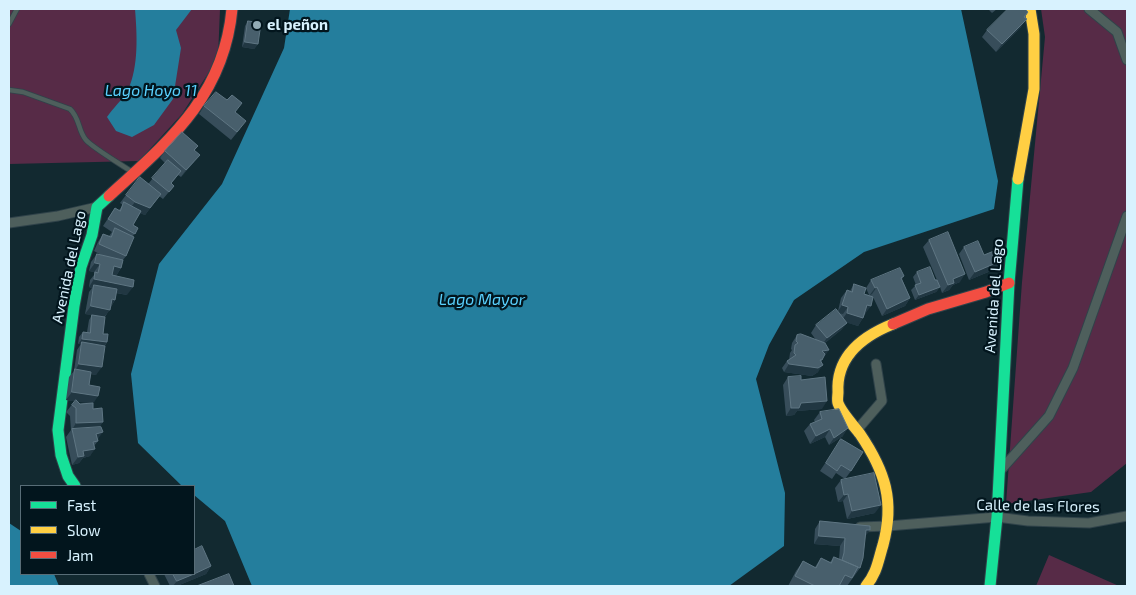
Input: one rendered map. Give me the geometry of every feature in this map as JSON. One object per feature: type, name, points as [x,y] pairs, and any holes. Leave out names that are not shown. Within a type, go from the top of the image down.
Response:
[{"type":"street","name":"Avenida del Lago","points":[[74,485],[68,476],[61,455],[58,430],[74,306],[81,267],[92,236],[97,207],[164,147],[192,114],[222,60],[230,30],[232,9]]},
{"type":"street","name":"Avenida del Lago","points":[[990,586],[997,517],[1009,283],[1018,182],[1034,89],[1034,34],[1030,9]]},
{"type":"street","points":[[1089,9],[1117,32],[1127,60]]},
{"type":"street","points":[[9,223],[58,216],[97,207]]},
{"type":"street","points":[[999,472],[1050,416],[1072,368],[1127,216]]},
{"type":"street","points":[[866,586],[874,577],[888,526],[888,497],[881,470],[858,430],[838,403],[837,380],[849,352],[873,332],[928,309],[1009,283]]},
{"type":"street","points":[[858,430],[882,401],[876,364]]},
{"type":"street","name":"Calle de las Flores","points":[[851,527],[888,526],[997,517],[1028,521],[1089,523],[1127,516]]},
{"type":"lane","points":[[9,24],[17,9]]},
{"type":"lane","points":[[9,90],[24,92],[70,109],[76,114],[80,128],[87,141],[134,173]]},
{"type":"shaded area","points":[[9,9],[220,9],[218,58],[182,114],[139,161],[9,164]]},
{"type":"shaded area","points":[[1041,9],[1127,9],[1127,463],[1091,492],[1006,504],[1022,282],[1045,37]]},
{"type":"shaded area","points":[[1049,555],[1119,586],[1036,586]]},
{"type":"water","name":"Lago Hoyo 11","points":[[135,9],[192,9],[176,30],[181,48],[173,99],[154,125],[132,137],[116,131],[107,117],[126,93],[132,81],[136,60]]},
{"type":"water","name":"Lago Mayor","points":[[290,9],[961,9],[998,181],[994,209],[864,252],[794,300],[769,345],[756,379],[785,493],[784,546],[729,586],[252,586],[225,521],[195,496],[195,485],[181,485],[138,443],[131,374],[159,264],[222,184],[284,48]]},
{"type":"water","points":[[9,523],[20,530],[20,575],[54,575],[59,586],[9,586]]},
{"type":"building","points":[[1008,9],[1025,9],[1028,12],[1024,17],[1027,19],[1002,44],[987,30]]},
{"type":"building","points":[[248,21],[261,23],[258,44],[245,42]]},
{"type":"building","points":[[216,92],[227,100],[232,95],[242,103],[235,112],[246,121],[237,132],[204,106]]},
{"type":"building","points":[[182,132],[198,146],[194,150],[200,155],[186,170],[165,151]]},
{"type":"building","points":[[168,160],[181,171],[171,183],[174,186],[169,192],[152,178]]},
{"type":"building","points":[[140,177],[161,194],[150,208],[135,202],[126,195]]},
{"type":"building","points":[[124,202],[141,211],[133,225],[138,228],[135,234],[108,219],[115,208],[120,211]]},
{"type":"building","points":[[115,228],[134,237],[126,256],[99,244],[103,234],[111,237]]},
{"type":"building","points":[[948,232],[965,274],[953,279],[954,283],[948,285],[929,240]]},
{"type":"building","points":[[978,241],[984,255],[999,249],[1003,260],[975,272],[964,247]]},
{"type":"building","points":[[97,254],[123,260],[121,268],[114,266],[112,275],[134,280],[133,287],[94,279],[95,272],[98,273],[100,264],[95,263]]},
{"type":"building","points":[[930,267],[940,287],[919,295],[915,285],[921,283],[917,272]]},
{"type":"building","points":[[900,268],[904,276],[901,278],[910,298],[887,309],[877,287],[875,288],[871,280]]},
{"type":"building","points":[[854,284],[866,288],[864,294],[873,297],[871,306],[867,305],[863,318],[847,313],[848,307],[842,305],[847,290],[852,292]]},
{"type":"building","points":[[94,285],[117,289],[115,300],[112,299],[110,310],[91,306]]},
{"type":"building","points":[[836,309],[847,323],[827,338],[816,325]]},
{"type":"building","points":[[92,315],[105,317],[103,334],[108,334],[107,342],[82,339],[83,332],[90,333]]},
{"type":"building","points":[[801,334],[825,343],[829,350],[822,351],[825,354],[822,360],[820,360],[823,365],[818,368],[789,364],[787,361],[796,355],[794,353],[795,345],[798,343],[796,341],[797,335]]},
{"type":"building","points":[[82,342],[105,346],[102,367],[79,364]]},
{"type":"building","points":[[75,369],[91,372],[89,385],[100,387],[98,396],[72,392]]},
{"type":"building","points":[[801,376],[801,380],[825,377],[827,401],[801,403],[799,408],[791,408],[788,377]]},
{"type":"building","points":[[76,400],[80,404],[93,403],[93,409],[102,408],[103,422],[76,423],[76,408],[72,405]]},
{"type":"building","points":[[839,409],[848,428],[834,438],[830,429],[816,436],[810,424],[822,419],[820,412]]},
{"type":"building","points":[[101,427],[103,432],[96,434],[98,441],[93,442],[95,449],[83,451],[84,456],[78,457],[72,429]]},
{"type":"building","points":[[841,439],[863,452],[851,471],[841,465],[837,471],[826,463]]},
{"type":"building","points":[[874,473],[881,505],[852,511],[848,494],[844,495],[841,480]]},
{"type":"building","points":[[820,521],[870,526],[870,530],[866,530],[860,568],[842,560],[845,538],[819,536]]},
{"type":"building","points":[[202,546],[211,566],[195,574],[195,550]]},
{"type":"building","points":[[834,557],[858,567],[852,578],[845,575],[839,586],[815,586],[795,576],[803,561],[816,568],[821,558],[831,563]]},
{"type":"building","points":[[229,574],[234,586],[197,586]]},
{"type":"building","points":[[174,575],[192,575],[177,581]]},
{"type":"traffic: fast","points":[[990,586],[997,517],[1009,283],[1018,179]]},
{"type":"traffic: fast","points":[[74,485],[68,476],[61,455],[58,430],[81,267],[92,235],[97,207],[109,196]]},
{"type":"traffic: slow","points":[[1018,179],[1034,89],[1034,34],[1030,9]]},
{"type":"traffic: slow","points":[[866,586],[875,572],[883,545],[888,514],[888,500],[876,461],[838,403],[839,379],[842,368],[854,349],[871,335],[893,324]]},
{"type":"traffic: jam","points":[[109,196],[172,136],[205,92],[218,67],[227,40],[232,9]]},
{"type":"traffic: jam","points":[[893,324],[928,309],[986,292],[1009,283]]},
{"type":"place","name":"el peñon","points":[[257,25]]}]
